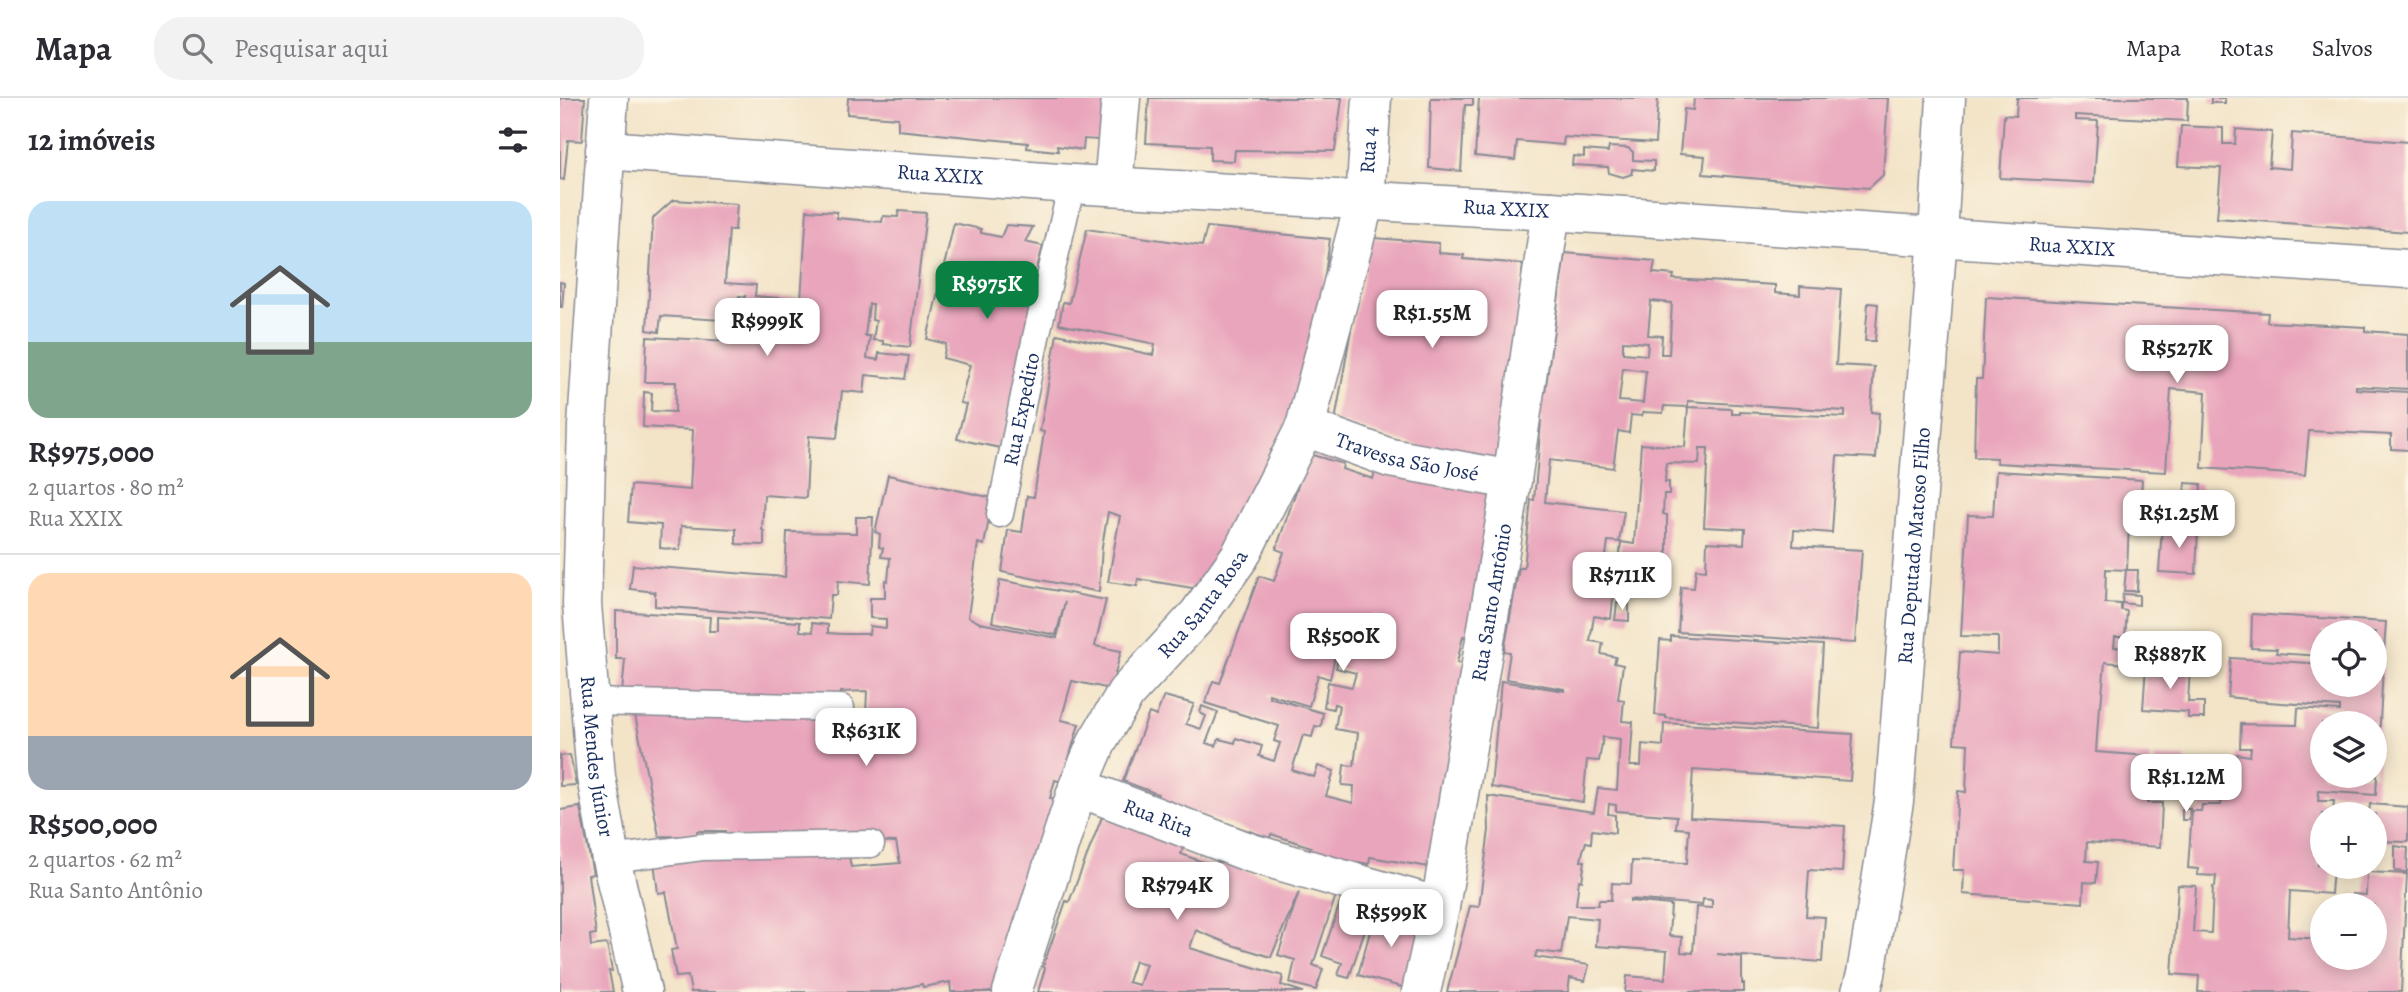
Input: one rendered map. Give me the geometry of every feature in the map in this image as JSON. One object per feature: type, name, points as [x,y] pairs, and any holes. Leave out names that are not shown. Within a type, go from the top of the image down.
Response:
[{"type":"street","name":"Rua Mendes Júnior","points":[[609,98],[587,426],[582,604],[596,777],[611,859],[642,992]]},
{"type":"street","points":[[1113,186],[1121,98]]},
{"type":"street","name":"Rua 4","points":[[1365,200],[1372,98]]},
{"type":"street","name":"Rua Deputado Matoso Filho","points":[[1861,992],[1894,801],[1946,98]]},
{"type":"street","name":"Rua XXIX","points":[[605,150],[1072,184],[1551,211],[2408,269]]},
{"type":"street","name":"Rua Santa Rosa","points":[[1012,992],[1077,787],[1098,740],[1126,693],[1198,615],[1240,556],[1305,426],[1365,200]]},
{"type":"street","name":"Rua Santo Antônio","points":[[1421,992],[1440,907],[1512,480],[1551,211]]},
{"type":"street","name":"Travessa São José","points":[[1305,426],[1390,458],[1512,480]]},
{"type":"street","name":"Rua Rita","points":[[1077,787],[1251,853],[1440,907]]},
{"type":"lane","name":"Rua Expedito","points":[[1000,514],[1036,337],[1072,184]]},
{"type":"lane","points":[[590,702],[841,708]]},
{"type":"lane","points":[[611,859],[702,847],[871,844]]},
{"type":"building","points":[[560,98],[585,98],[582,141],[568,140],[564,180],[560,179]]},
{"type":"building","points":[[848,98],[1117,98],[1113,141],[1084,139],[1083,150],[1057,146],[1058,151],[1027,148],[1028,143],[898,130],[898,118],[847,114]]},
{"type":"building","points":[[1149,98],[1342,98],[1335,151],[1235,150],[1234,161],[1210,160],[1210,146],[1146,143]]},
{"type":"building","points":[[1431,98],[1473,98],[1473,105],[1465,105],[1461,171],[1429,168]]},
{"type":"building","points":[[1479,98],[1658,98],[1655,143],[1564,137],[1563,145],[1517,141],[1515,160],[1475,156]]},
{"type":"building","points":[[1694,98],[1888,98],[1883,175],[1869,188],[1703,174],[1705,156],[1680,154],[1684,109],[1693,110]]},
{"type":"building","points":[[2017,98],[2188,98],[2187,121],[2075,115],[2075,120],[2098,121],[2094,183],[2000,178],[2004,115],[2016,116]]},
{"type":"building","points":[[2211,98],[2225,98],[2225,103],[2211,103]]},
{"type":"building","points":[[2181,126],[2223,128],[2223,144],[2235,144],[2236,129],[2272,132],[2269,167],[2290,169],[2292,133],[2408,142],[2408,232],[2217,218],[2221,168],[2178,166]]},
{"type":"building","points":[[1609,147],[1628,148],[1633,152],[1633,160],[1654,161],[1654,171],[1632,169],[1632,174],[1623,177],[1609,173],[1608,167],[1572,165],[1573,156],[1584,157],[1584,150],[1608,152]]},
{"type":"building","points":[[673,200],[737,204],[735,230],[729,230],[725,283],[756,285],[755,296],[801,300],[807,210],[837,212],[837,218],[882,222],[883,216],[898,217],[899,211],[926,213],[910,347],[873,340],[876,321],[872,320],[873,304],[869,304],[865,336],[870,336],[867,358],[878,360],[879,353],[909,356],[905,379],[866,375],[864,393],[842,391],[837,438],[809,436],[806,498],[764,495],[764,545],[736,544],[736,529],[681,526],[680,550],[660,548],[661,525],[628,522],[631,485],[690,490],[693,430],[643,427],[644,392],[652,393],[651,411],[675,412],[676,382],[645,382],[647,337],[752,342],[754,310],[743,309],[745,296],[739,296],[737,321],[661,316],[659,332],[647,330],[653,218]]},
{"type":"building","points":[[954,223],[1001,237],[1006,225],[1033,227],[1025,242],[1043,246],[1037,268],[1043,269],[1001,448],[957,439],[966,404],[960,403],[970,365],[943,358],[946,344],[927,339]]},
{"type":"building","points":[[1207,227],[1330,239],[1315,345],[1277,451],[1271,450],[1258,488],[1210,591],[1138,579],[1137,586],[1108,582],[1120,516],[1108,512],[1102,546],[1099,592],[1002,572],[1008,530],[1022,532],[1027,496],[1034,497],[1044,432],[1040,431],[1057,334],[1153,355],[1155,344],[1059,324],[1063,302],[1069,303],[1087,229],[1202,246]]},
{"type":"building","points":[[1374,238],[1439,243],[1439,253],[1464,255],[1463,259],[1523,264],[1514,358],[1495,470],[1335,421],[1351,330],[1371,240]]},
{"type":"building","points":[[1565,253],[1655,261],[1653,273],[1674,275],[1673,279],[1775,285],[1775,293],[1800,295],[1800,286],[1841,289],[1836,365],[1874,367],[1871,412],[1879,413],[1876,458],[1837,456],[1832,533],[1794,530],[1793,546],[1862,550],[1855,643],[1678,632],[1681,587],[1694,588],[1696,569],[1706,570],[1707,542],[1744,544],[1745,529],[1704,527],[1708,448],[1700,448],[1699,464],[1666,463],[1665,482],[1669,482],[1669,494],[1664,494],[1663,514],[1667,515],[1667,560],[1633,558],[1631,590],[1614,589],[1611,619],[1594,616],[1590,641],[1603,643],[1601,654],[1616,657],[1614,663],[1623,665],[1618,699],[1624,700],[1622,721],[1633,722],[1630,766],[1641,766],[1642,744],[1663,746],[1664,723],[1853,734],[1850,781],[1693,770],[1690,817],[1845,826],[1842,872],[1809,870],[1806,916],[1825,917],[1822,962],[1717,954],[1742,957],[1744,992],[1625,992],[1627,976],[1665,979],[1667,951],[1596,946],[1598,919],[1567,916],[1561,954],[1537,951],[1535,957],[1589,965],[1585,981],[1570,978],[1568,992],[1447,992],[1470,906],[1479,907],[1489,830],[1488,796],[1594,812],[1598,788],[1617,790],[1620,739],[1603,737],[1599,761],[1587,760],[1583,802],[1491,787],[1501,681],[1565,691],[1506,679],[1510,652],[1504,651],[1519,568],[1524,568],[1538,458],[1541,420],[1536,419],[1540,391],[1545,392]],"holes":[[[1651,301],[1672,303],[1669,354],[1661,354],[1662,336],[1648,335]],[[1623,341],[1648,343],[1647,355],[1623,353]],[[1623,368],[1646,371],[1643,403],[1619,401]],[[1688,401],[1845,411],[1845,417],[1740,412],[1732,414],[1732,409],[1688,407]],[[1664,406],[1688,407],[1685,447],[1641,444],[1634,544],[1621,542],[1618,577],[1603,576],[1608,541],[1619,542],[1624,511],[1545,502],[1549,460],[1613,468],[1618,431],[1629,433],[1631,415],[1642,416],[1643,412],[1663,413]],[[1609,804],[1616,805],[1616,811],[1677,816],[1676,828],[1689,829],[1687,863],[1632,861],[1631,884],[1612,883],[1611,900],[1599,900],[1598,905],[1576,905],[1579,880],[1582,881],[1585,861],[1581,861],[1586,842],[1591,843],[1592,830],[1615,833],[1615,815],[1608,814]],[[1630,899],[1702,905],[1703,899],[1712,900],[1712,908],[1696,907],[1693,953],[1681,952],[1682,937],[1669,936],[1671,905]]]},
{"type":"building","points":[[560,282],[564,283],[562,307],[560,307]]},
{"type":"building","points":[[1986,297],[2268,313],[2267,322],[2365,327],[2365,331],[2408,334],[2408,389],[2356,386],[2356,389],[2408,392],[2408,450],[2391,449],[2391,435],[2309,431],[2305,475],[2202,468],[2206,392],[2171,389],[2166,472],[1997,463],[1997,458],[1974,457],[1976,379],[1982,379]]},
{"type":"building","points":[[1868,303],[1878,304],[1875,341],[1865,341]]},
{"type":"building","points":[[1309,454],[1343,464],[1342,469],[1373,479],[1376,468],[1493,481],[1474,639],[1463,636],[1457,663],[1466,665],[1441,869],[1370,857],[1369,864],[1309,854],[1311,847],[1271,834],[1270,838],[1156,800],[1158,794],[1123,781],[1149,713],[1156,716],[1164,696],[1194,704],[1186,724],[1201,729],[1206,716],[1200,713],[1202,706],[1218,712],[1206,743],[1216,746],[1219,739],[1235,743],[1236,738],[1262,746],[1259,756],[1274,761],[1280,743],[1274,741],[1279,726],[1205,703],[1213,681],[1220,683],[1259,576],[1274,581],[1284,552],[1276,549]],"holes":[[[1372,615],[1382,617],[1375,645],[1342,637],[1336,668],[1356,673],[1352,687],[1328,682],[1324,707],[1333,709],[1334,704],[1339,705],[1335,729],[1358,733],[1354,766],[1344,765],[1342,785],[1354,786],[1353,803],[1326,796],[1334,771],[1318,766],[1314,777],[1292,770],[1303,735],[1312,737],[1315,726],[1321,727],[1323,713],[1269,697],[1269,694],[1309,706],[1318,675],[1330,679],[1339,638],[1336,636],[1343,617],[1358,620],[1357,628],[1368,631]]]},
{"type":"building","points":[[1996,471],[2142,480],[2139,524],[2129,524],[2127,570],[2106,569],[2105,603],[2121,604],[2121,610],[2127,611],[2125,637],[2115,637],[2114,647],[2127,648],[2126,664],[2105,662],[2096,752],[2150,756],[2147,803],[2162,803],[2160,847],[2087,842],[2086,861],[2098,862],[2096,883],[2084,882],[2083,903],[1963,894],[1964,870],[1953,870],[1958,791],[1966,792],[1968,744],[1954,743],[1960,652],[1998,655],[1998,637],[1961,636],[1968,515],[1993,516]]},
{"type":"building","points":[[888,475],[993,498],[984,545],[978,543],[968,617],[980,623],[1057,638],[1065,602],[1056,635],[992,622],[1000,580],[1106,600],[1095,646],[1121,651],[1111,689],[1072,681],[1061,720],[1079,724],[1062,782],[1055,780],[1050,798],[1057,799],[1021,917],[1016,916],[995,992],[951,992],[950,982],[923,987],[922,984],[889,992],[691,992],[688,976],[676,977],[671,950],[677,949],[666,892],[658,893],[654,862],[848,850],[851,867],[900,863],[896,842],[726,837],[725,831],[697,831],[697,837],[659,836],[634,710],[866,714],[867,691],[841,692],[841,703],[622,693],[625,659],[616,659],[616,611],[710,617],[709,631],[718,631],[718,617],[800,622],[800,631],[813,632],[812,623],[828,625],[828,633],[843,634],[869,634],[870,626],[886,628],[886,619],[870,618],[870,598],[885,598],[885,580],[888,581],[890,558],[881,557],[883,548],[879,547],[880,534],[875,532]]},
{"type":"building","points":[[2185,483],[2201,484],[2200,501],[2184,500]]},
{"type":"building","points":[[856,517],[873,517],[870,584],[838,581],[837,595],[831,595],[829,619],[655,606],[655,592],[630,589],[633,565],[785,577],[787,532],[856,533]]},
{"type":"building","points":[[2162,526],[2198,527],[2196,574],[2159,572]]},
{"type":"building","points":[[2126,570],[2138,570],[2137,591],[2124,591]]},
{"type":"building","points":[[2123,594],[2139,595],[2139,605],[2122,603]]},
{"type":"building","points":[[1617,603],[1629,604],[1629,621],[1615,620]]},
{"type":"building","points":[[2252,614],[2352,620],[2310,620],[2310,655],[2276,653],[2277,649],[2251,648]]},
{"type":"building","points":[[1671,636],[1823,645],[1818,728],[1666,718],[1655,715],[1660,640],[1671,641]]},
{"type":"building","points":[[2231,658],[2310,663],[2310,697],[2381,697],[2381,711],[2340,711],[2340,707],[2228,697]]},
{"type":"building","points":[[2146,666],[2190,668],[2188,702],[2204,702],[2204,718],[2188,718],[2188,712],[2143,709]]},
{"type":"building","points":[[2298,708],[2340,711],[2310,711],[2310,788],[2376,788],[2376,795],[2319,791],[2318,801],[2334,802],[2310,802],[2310,879],[2332,879],[2331,893],[2290,891],[2288,937],[2310,938],[2310,970],[2387,970],[2387,893],[2366,893],[2367,879],[2387,879],[2387,873],[2407,874],[2401,992],[2198,992],[2199,976],[2172,974],[2178,885],[2196,886],[2193,932],[2211,933],[2216,876],[2197,875],[2198,869],[2188,868],[2192,811],[2201,811],[2202,805],[2221,805],[2222,795],[2234,795],[2237,754],[2250,756],[2251,748],[2240,748],[2241,724],[2297,725]]},
{"type":"building","points":[[570,755],[576,785],[560,786],[560,756]]},
{"type":"building","points":[[2155,757],[2185,758],[2184,776],[2165,775],[2166,767],[2154,767]]},
{"type":"building","points":[[2387,805],[2408,807],[2408,842],[2387,841]]},
{"type":"building","points":[[580,807],[593,874],[588,875],[596,934],[590,935],[591,946],[607,944],[613,992],[560,992],[560,810]]},
{"type":"building","points":[[2182,809],[2190,809],[2189,820],[2182,820]]},
{"type":"building","points":[[1102,817],[1184,845],[1181,854],[1216,867],[1218,860],[1258,875],[1337,892],[1313,965],[1323,969],[1316,990],[1290,983],[1295,960],[1278,955],[1299,892],[1271,957],[1196,930],[1190,948],[1283,976],[1281,985],[1303,992],[1038,992],[1045,968],[1043,967],[1066,901],[1069,902]],"holes":[[[1135,961],[1146,964],[1139,985],[1128,982]]]},
{"type":"building","points":[[2395,846],[2408,848],[2407,872],[2395,871]]},
{"type":"building","points":[[1342,897],[1372,908],[1349,978],[1338,975],[1342,963],[1322,956]]},
{"type":"building","points":[[1376,910],[1424,924],[1405,988],[1358,975]]}]
